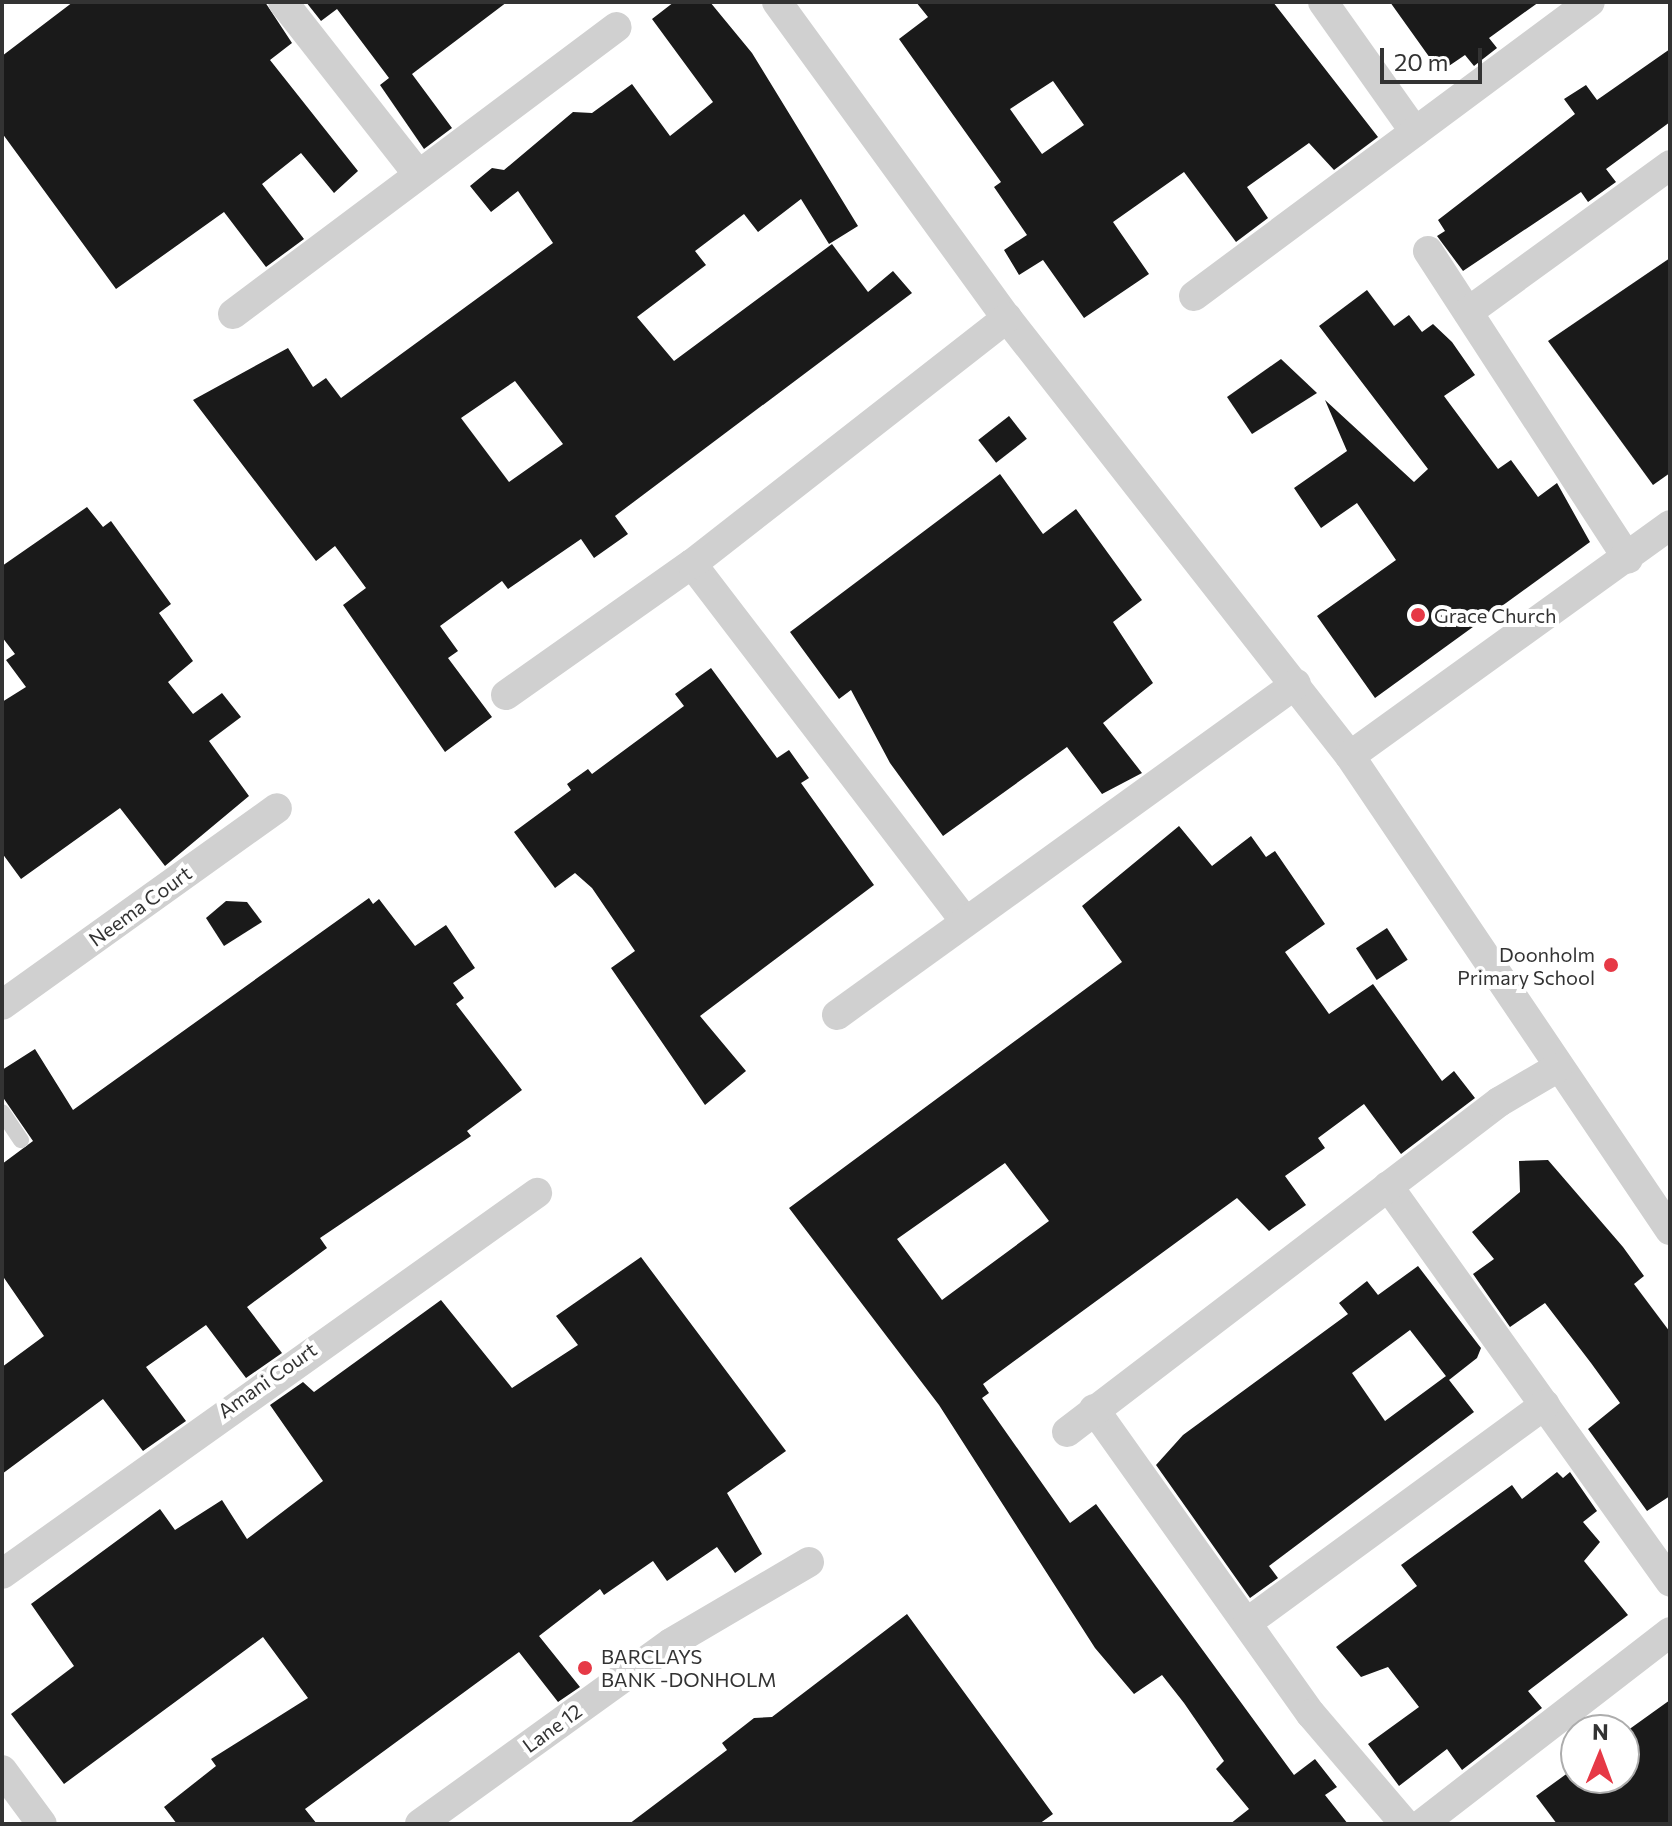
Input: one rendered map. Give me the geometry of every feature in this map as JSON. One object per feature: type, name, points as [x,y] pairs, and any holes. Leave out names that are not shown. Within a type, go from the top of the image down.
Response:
[{"type":"street","points":[[283,2],[417,173]]},
{"type":"street","points":[[777,2],[1007,318],[1350,756],[1557,1068],[1670,1230]]},
{"type":"street","points":[[1323,2],[1415,132]]},
{"type":"street","points":[[1194,296],[1590,2]]},
{"type":"street","points":[[233,314],[417,173],[617,27]]},
{"type":"street","points":[[1468,312],[1670,165]]},
{"type":"street","points":[[1428,251],[1628,559]]},
{"type":"street","points":[[506,695],[692,564],[1007,318]]},
{"type":"street","points":[[1350,756],[1628,559],[1670,525]]},
{"type":"street","points":[[692,564],[963,919]]},
{"type":"street","points":[[837,1015],[963,919],[1296,684]]},
{"type":"street","name":"Neema Court","points":[[2,1005],[277,808]]},
{"type":"street","points":[[1067,1432],[1388,1186],[1557,1068]]},
{"type":"street","points":[[1388,1186],[1670,1582]]},
{"type":"street","name":"Amani Court","points":[[2,1574],[537,1193]]},
{"type":"street","points":[[1248,1622],[1545,1405]]},
{"type":"street","points":[[1094,1409],[1311,1714],[1405,1824]]},
{"type":"street","name":"Lane 12","points":[[420,1824],[671,1643],[809,1562]]},
{"type":"street","points":[[1422,1824],[1670,1632]]},
{"type":"street","points":[[2,1770],[42,1824]]},
{"type":"lane","points":[[2,1112],[21,1140]]},
{"type":"building","points":[[73,2],[265,2],[292,43],[270,60],[358,171],[334,193],[301,153],[262,184],[304,239],[266,267],[224,212],[116,289],[2,133],[2,56]]},
{"type":"building","points":[[306,2],[507,2],[412,74],[452,128],[424,149],[380,85],[389,78],[337,9],[321,21]]},
{"type":"building","points":[[674,2],[710,2],[752,53],[858,226],[829,244],[801,199],[758,232],[744,214],[695,251],[706,265],[637,317],[674,361],[832,244],[868,292],[893,271],[912,293],[615,516],[628,534],[594,558],[581,539],[508,589],[502,581],[440,626],[458,651],[448,658],[492,717],[445,752],[343,605],[366,588],[335,546],[316,561],[193,400],[288,348],[313,387],[326,378],[341,398],[553,243],[518,191],[491,212],[470,186],[492,168],[504,170],[573,112],[592,113],[632,84],[670,136],[713,102],[652,19]],"holes":[[[515,381],[563,444],[509,482],[461,418]]]},
{"type":"building","points":[[916,2],[1273,2],[1378,137],[1334,170],[1309,143],[1247,187],[1268,218],[1236,242],[1184,172],[1113,222],[1149,274],[1084,318],[1043,260],[1019,275],[1004,250],[1027,235],[994,187],[1001,182],[899,39],[928,17]],"holes":[[[1053,81],[1084,125],[1042,154],[1010,109]]]},
{"type":"building","points":[[1390,2],[1539,2],[1489,38],[1497,48],[1474,66],[1465,55],[1440,72]]},
{"type":"building","points":[[1670,49],[1670,122],[1606,169],[1616,182],[1588,202],[1581,192],[1463,271],[1437,236],[1445,231],[1438,220],[1575,114],[1564,99],[1586,85],[1597,100]]},
{"type":"building","points":[[1670,258],[1670,473],[1653,485],[1548,341]]},
{"type":"building","points":[[1367,290],[1394,326],[1409,315],[1422,332],[1433,324],[1452,342],[1475,375],[1444,396],[1498,469],[1511,460],[1538,497],[1557,483],[1590,542],[1375,698],[1317,616],[1396,560],[1357,503],[1321,528],[1294,488],[1347,451],[1325,400],[1414,482],[1428,469],[1319,326]]},
{"type":"building","points":[[1281,359],[1317,393],[1252,434],[1227,397]]},
{"type":"building","points":[[1009,416],[1027,439],[996,463],[978,440]]},
{"type":"building","points":[[1000,474],[1043,534],[1076,509],[1142,600],[1113,622],[1153,683],[1103,723],[1142,773],[1102,794],[1067,747],[943,836],[890,763],[851,690],[839,699],[790,632]]},
{"type":"building","points":[[87,507],[103,527],[111,521],[171,604],[159,613],[193,661],[168,682],[193,714],[222,693],[241,717],[209,741],[249,796],[165,866],[120,808],[21,879],[2,853],[2,702],[26,687],[6,660],[15,654],[2,637],[2,566]]},
{"type":"building","points":[[711,668],[777,758],[789,750],[809,778],[801,783],[874,885],[700,1016],[746,1071],[705,1105],[611,968],[635,951],[592,888],[575,873],[555,888],[514,832],[571,790],[567,784],[588,769],[592,774],[684,706],[675,694]]},
{"type":"building","points":[[1179,826],[1212,866],[1251,836],[1266,857],[1275,851],[1325,924],[1285,952],[1329,1014],[1373,984],[1442,1081],[1454,1071],[1475,1098],[1401,1154],[1364,1104],[1318,1138],[1325,1148],[1285,1176],[1306,1205],[1269,1231],[1237,1198],[983,1384],[989,1393],[982,1398],[1070,1523],[1096,1504],[1294,1775],[1315,1759],[1337,1787],[1325,1795],[1348,1824],[1230,1824],[1249,1809],[1216,1769],[1224,1761],[1184,1703],[1162,1675],[1134,1694],[1095,1648],[939,1405],[789,1208],[1122,962],[1082,906]],"holes":[[[1005,1163],[1049,1221],[942,1300],[897,1239]]]},
{"type":"building","points":[[369,898],[373,904],[379,899],[415,946],[446,925],[475,968],[453,983],[464,998],[456,1004],[522,1090],[467,1131],[471,1136],[320,1238],[327,1248],[247,1307],[282,1353],[246,1378],[206,1325],[146,1367],[186,1421],[143,1451],[103,1399],[2,1474],[2,1367],[44,1336],[2,1275],[2,1164],[33,1141],[2,1096],[2,1070],[35,1049],[73,1110]]},
{"type":"building","points":[[226,901],[247,902],[262,922],[224,946],[206,918]]},
{"type":"building","points":[[1387,928],[1408,960],[1377,980],[1356,948]]},
{"type":"building","points":[[1548,1160],[1644,1276],[1634,1284],[1670,1332],[1670,1496],[1647,1511],[1588,1429],[1620,1403],[1591,1363],[1545,1303],[1510,1327],[1473,1274],[1494,1259],[1472,1232],[1520,1192],[1519,1161]]},
{"type":"building","points":[[641,1257],[786,1451],[727,1493],[762,1554],[735,1573],[717,1547],[667,1581],[653,1561],[604,1595],[600,1589],[539,1636],[580,1687],[558,1702],[519,1652],[305,1809],[317,1824],[177,1824],[164,1807],[216,1766],[211,1759],[308,1698],[263,1637],[64,1784],[11,1714],[74,1666],[31,1604],[160,1509],[175,1530],[222,1500],[247,1539],[323,1481],[270,1405],[303,1382],[314,1392],[441,1300],[512,1388],[578,1345],[556,1316]]},
{"type":"building","points":[[1418,1266],[1481,1348],[1477,1358],[1449,1380],[1474,1412],[1269,1566],[1278,1578],[1250,1598],[1156,1465],[1183,1435],[1348,1314],[1339,1303],[1367,1281],[1378,1295]],"holes":[[[1410,1330],[1446,1376],[1385,1421],[1352,1373]]]},
{"type":"building","points":[[1557,1472],[1563,1478],[1570,1472],[1597,1511],[1583,1522],[1600,1542],[1584,1561],[1628,1615],[1528,1691],[1542,1708],[1462,1770],[1447,1749],[1399,1786],[1368,1744],[1419,1707],[1388,1667],[1361,1677],[1336,1647],[1417,1586],[1401,1565],[1512,1485],[1522,1499]]},
{"type":"building","points":[[907,1614],[1053,1814],[1039,1824],[629,1824],[727,1750],[722,1743],[754,1718],[772,1717]]},
{"type":"building","points":[[1670,1700],[1670,1824],[1557,1824],[1536,1796],[1560,1779],[1560,1794],[1640,1794],[1640,1722]]},
{"type":"place","name":"Grace Church","points":[[1418,615]]},
{"type":"place","name":"Doonholm Primary School","points":[[1611,965]]},
{"type":"place","name":"BARCLAYS BANK -DONHOLM","points":[[585,1668]]}]
